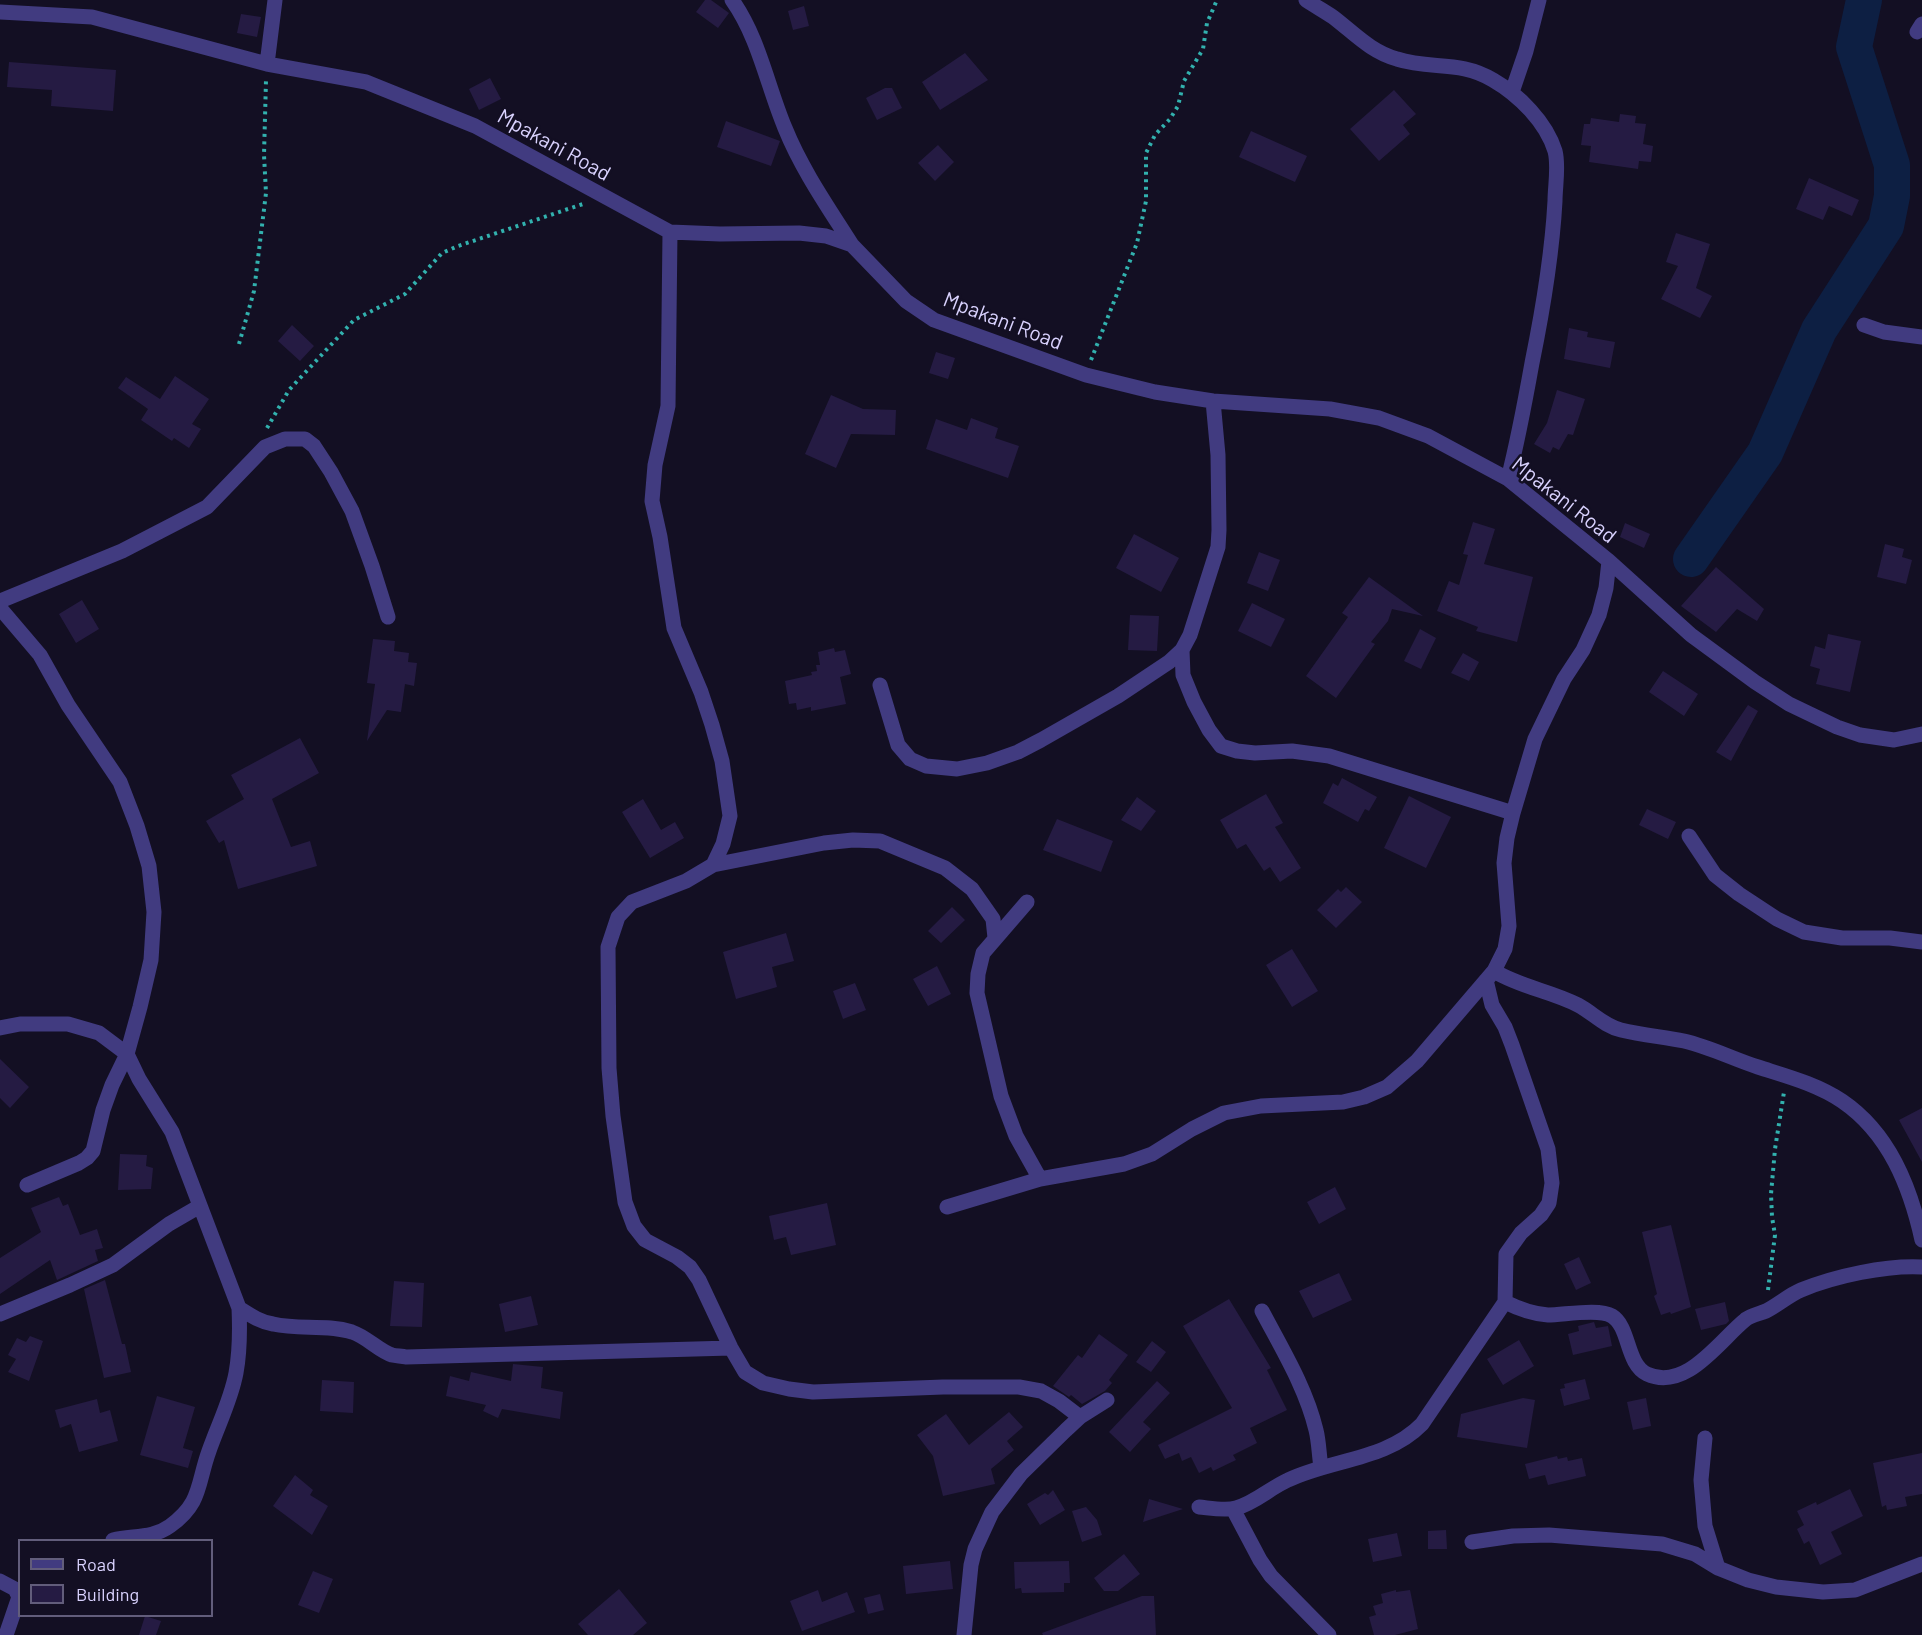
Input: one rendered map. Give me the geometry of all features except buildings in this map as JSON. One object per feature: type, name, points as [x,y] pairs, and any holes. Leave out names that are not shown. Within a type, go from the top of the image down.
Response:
[{"type":"street","points":[[267,64],[275,0]]},
{"type":"street","points":[[732,0],[742,13],[753,37],[777,109],[797,156],[852,245]]},
{"type":"street","points":[[1306,0],[1332,16],[1376,51],[1395,59],[1415,64],[1474,70],[1512,92],[1533,113],[1548,134],[1555,153],[1556,181],[1546,295],[1508,479]]},
{"type":"street","points":[[1512,92],[1526,51],[1539,0]]},
{"type":"street","name":"Mpakani Road","points":[[0,12],[92,17],[267,64],[366,82],[474,126],[670,232],[799,233],[826,236],[852,245],[906,302],[934,320],[1086,375],[1155,392],[1213,401],[1330,409],[1379,418],[1428,436],[1508,479],[1609,561],[1691,635],[1747,677],[1789,704],[1837,727],[1860,735],[1894,740],[1922,734]]},
{"type":"street","points":[[670,232],[668,406],[655,465],[652,501],[674,628],[701,692],[722,761],[730,816],[723,844],[713,865]]},
{"type":"street","points":[[1864,325],[1884,332],[1922,336]]},
{"type":"street","points":[[880,685],[898,745],[910,759],[926,766],[957,769],[987,763],[1018,752],[1041,740],[1148,677],[1182,650],[1195,622],[1218,547],[1218,455],[1213,401]]},
{"type":"street","points":[[0,601],[122,551],[207,507],[265,447],[285,439],[305,439],[314,446],[331,472],[351,511],[388,617]]},
{"type":"street","points":[[947,1207],[1040,1179],[1124,1164],[1152,1154],[1192,1129],[1224,1113],[1261,1106],[1342,1102],[1364,1097],[1387,1088],[1418,1061],[1490,976],[1505,949],[1509,926],[1504,863],[1513,813],[1535,740],[1564,679],[1583,650],[1599,615],[1606,588],[1609,561]]},
{"type":"street","points":[[0,608],[40,655],[68,705],[120,782],[149,866],[154,912],[151,960],[127,1053],[103,1110],[93,1151],[79,1163],[27,1185]]},
{"type":"street","points":[[1182,650],[1183,675],[1194,702],[1209,730],[1221,746],[1255,753],[1292,751],[1329,756],[1513,813]]},
{"type":"street","points":[[1894,740],[1922,747]]},
{"type":"street","points":[[1689,836],[1715,875],[1777,919],[1804,932],[1842,938],[1890,938],[1922,942]]},
{"type":"street","points":[[994,938],[993,919],[972,889],[945,868],[880,841],[853,840],[824,843],[713,865],[686,881],[632,902],[618,917],[608,947],[609,1068],[625,1202],[633,1226],[645,1240],[677,1257],[690,1267],[699,1280],[745,1372],[763,1383],[813,1392],[943,1387],[1019,1387],[1041,1391],[1080,1417]]},
{"type":"street","points":[[1027,902],[983,953],[978,974],[977,993],[1001,1096],[1016,1136],[1040,1179]]},
{"type":"street","points":[[1490,976],[1512,980],[1556,995],[1619,1030],[1686,1042],[1810,1084],[1841,1100],[1865,1119],[1892,1156],[1912,1199],[1922,1240]]},
{"type":"street","points":[[1199,1507],[1233,1509],[1254,1500],[1287,1480],[1321,1467],[1387,1448],[1411,1436],[1422,1424],[1505,1302],[1506,1254],[1521,1233],[1541,1215],[1548,1203],[1552,1184],[1548,1149],[1512,1045],[1492,1005],[1490,976]]},
{"type":"street","points":[[0,1028],[20,1024],[68,1024],[99,1033],[127,1053],[139,1079],[172,1132],[239,1308],[240,1338],[236,1374],[208,1454],[197,1497],[186,1513],[169,1527],[148,1536],[122,1539]]},
{"type":"street","points":[[0,1314],[113,1265],[170,1224],[200,1206]]},
{"type":"street","points":[[1505,1302],[1526,1312],[1562,1315],[1596,1313],[1612,1317],[1621,1328],[1635,1363],[1646,1374],[1665,1377],[1683,1372],[1702,1361],[1746,1318],[1765,1311],[1800,1290],[1854,1274],[1906,1266],[1922,1267]]},
{"type":"street","points":[[239,1308],[255,1318],[273,1324],[329,1327],[353,1332],[372,1342],[384,1352],[406,1357],[731,1348]]},
{"type":"street","points":[[1262,1311],[1308,1406],[1317,1431],[1321,1467]]},
{"type":"street","points":[[964,1635],[973,1557],[992,1512],[1021,1474],[1080,1417],[1107,1400]]},
{"type":"street","points":[[1705,1438],[1701,1480],[1705,1526],[1718,1568]]},
{"type":"street","points":[[1233,1509],[1271,1576],[1329,1635]]},
{"type":"street","points":[[1472,1542],[1513,1536],[1549,1535],[1662,1544],[1695,1554],[1718,1568],[1748,1580],[1766,1585],[1823,1592],[1855,1590],[1922,1564]]},
{"type":"street","points":[[0,1581],[15,1589],[18,1595]]},
{"type":"street","points":[[6,1635],[18,1600]]},
{"type":"path","points":[[1086,375],[1137,243],[1146,201],[1146,153],[1155,135],[1170,119],[1178,106],[1184,81],[1203,49],[1207,23],[1217,0]]},
{"type":"path","points":[[239,344],[254,291],[266,193],[264,154],[267,64]]},
{"type":"path","points":[[265,447],[266,429],[289,390],[332,342],[354,320],[405,294],[442,253],[569,210],[603,196]]},
{"type":"path","points":[[1765,1311],[1774,1235],[1771,1194],[1775,1149],[1786,1077]]},
{"type":"waterway","points":[[1691,559],[1765,453],[1819,330],[1886,226],[1892,196],[1892,165],[1854,47],[1864,0]]}]
